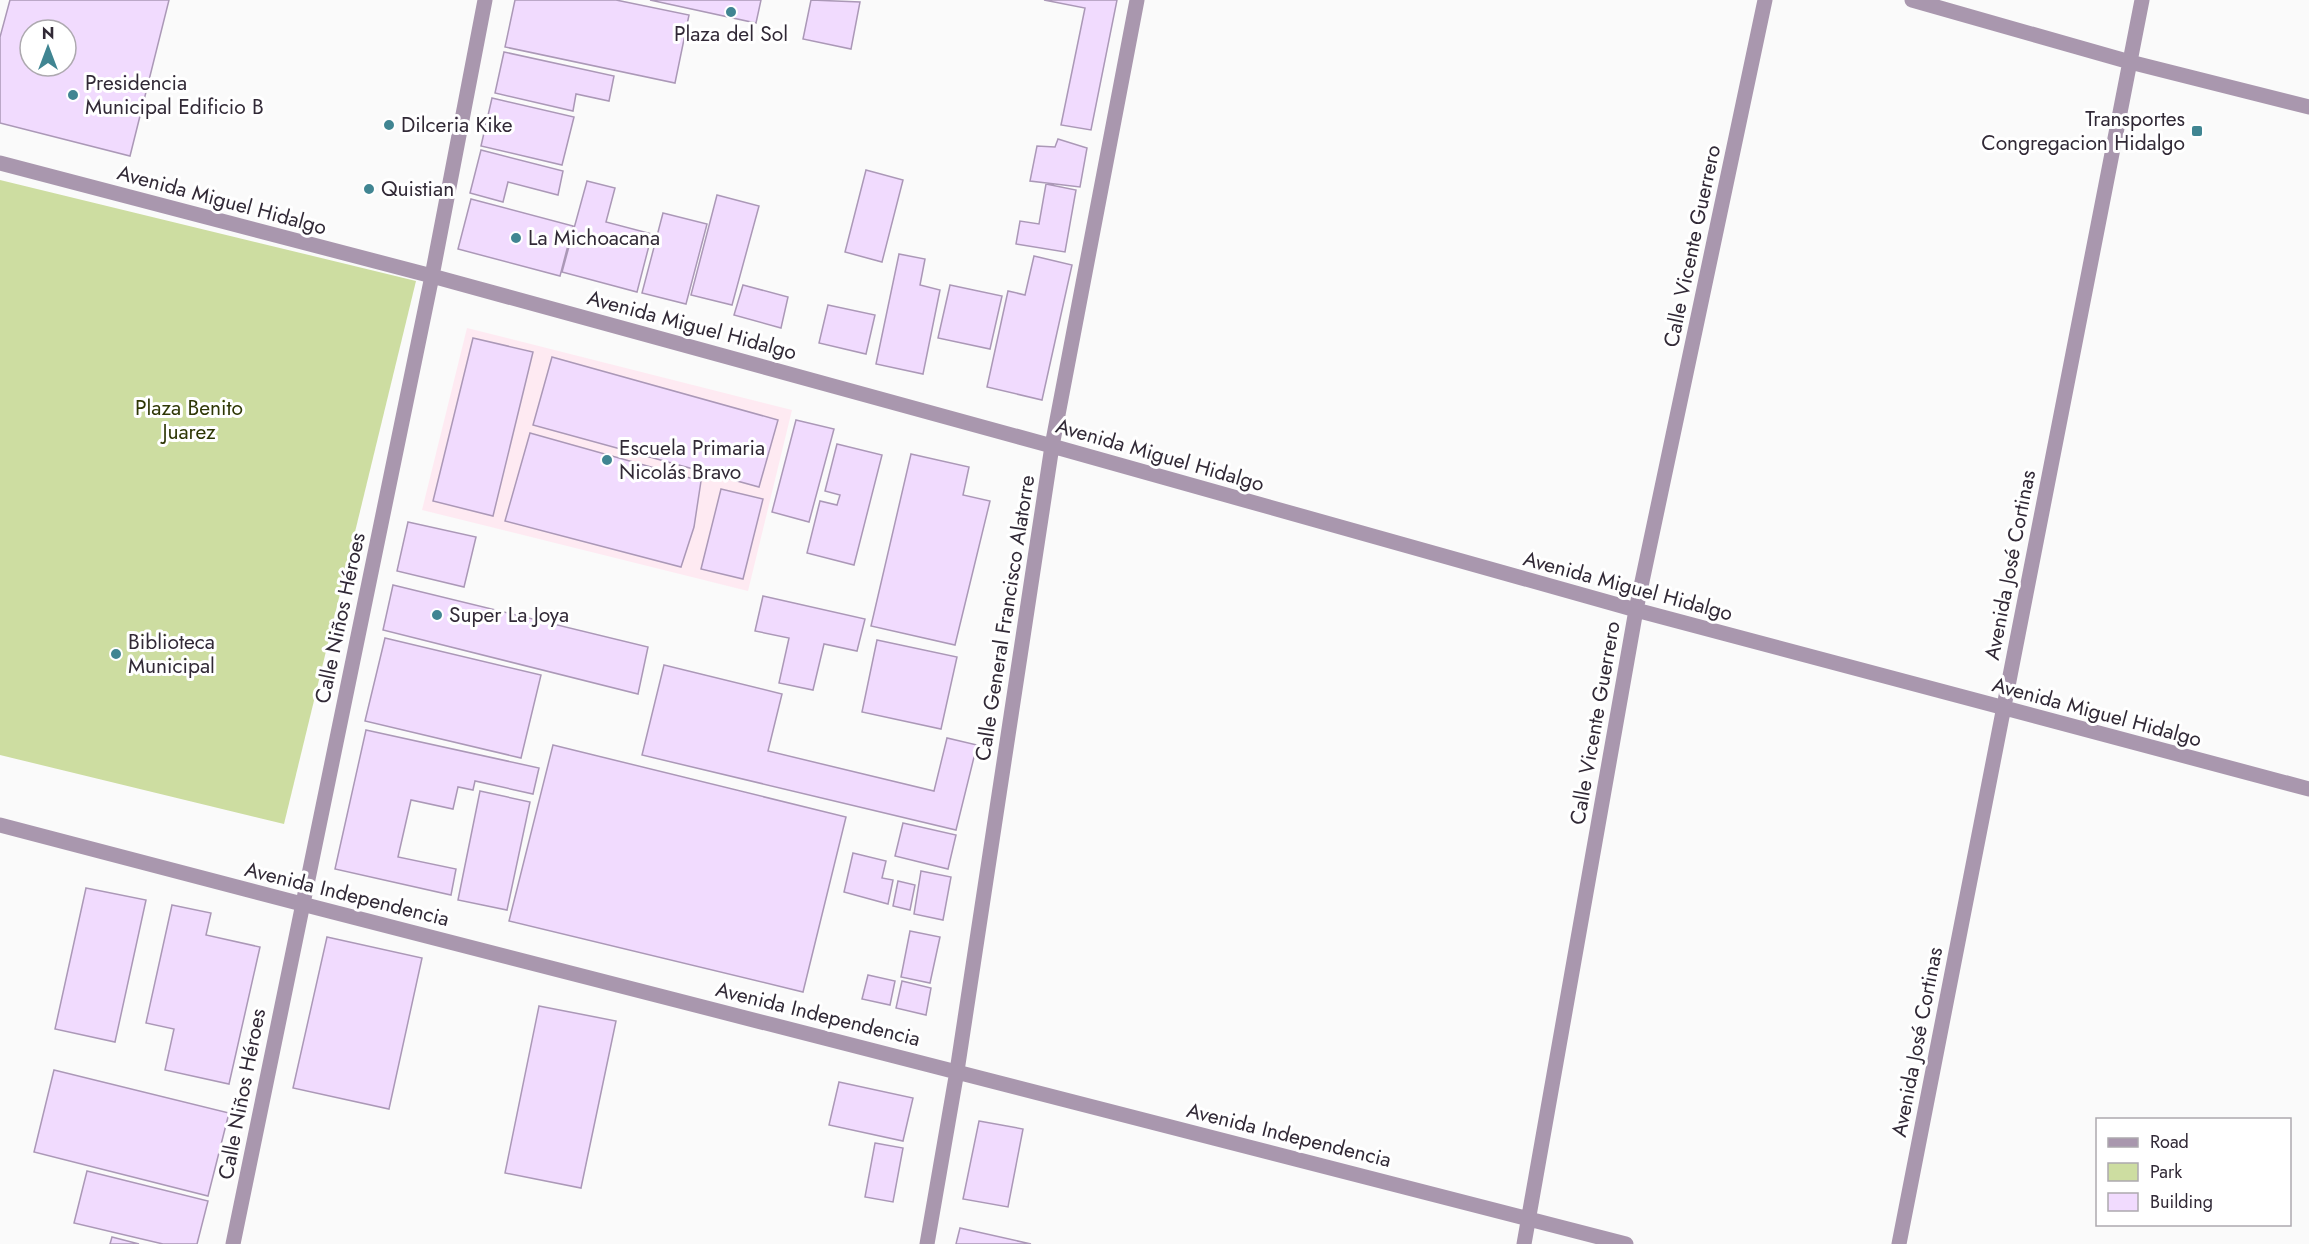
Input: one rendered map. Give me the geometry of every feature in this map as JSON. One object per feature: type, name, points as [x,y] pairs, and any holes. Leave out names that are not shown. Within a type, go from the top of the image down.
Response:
[{"type":"street","name":"Calle Niños Héroes","points":[[233,1244],[432,276],[485,0]]},
{"type":"street","name":"Calle General Francisco Alatorre","points":[[927,1244],[957,1071],[1052,446],[1137,0]]},
{"type":"street","name":"Calle Vicente Guerrero","points":[[1524,1244],[1636,610],[1766,0]]},
{"type":"street","points":[[1912,0],[2130,62],[2309,107]]},
{"type":"street","name":"Avenida José Cortinas","points":[[1899,1244],[2142,0]]},
{"type":"street","name":"Avenida Miguel Hidalgo","points":[[0,164],[432,276],[1052,446],[1636,610],[2309,789]]},
{"type":"street","name":"Avenida Independencia","points":[[0,825],[1626,1244]]},
{"type":"shaded area","name":"Escuela Primaria Nicolás Bravo","points":[[467,328],[792,410],[748,591],[422,510]]},
{"type":"green space","name":"Plaza Benito Juarez","points":[[0,180],[416,281],[284,824],[0,755]]},
{"type":"building","name":"Presidencia Municipal Edificio B","points":[[10,0],[169,0],[130,156],[0,123],[0,37]]},
{"type":"building","points":[[515,0],[616,0],[689,15],[675,83],[505,47]]},
{"type":"building","name":"Plaza del Sol","points":[[650,0],[761,0],[756,23]]},
{"type":"building","points":[[811,0],[860,2],[851,49],[803,39]]},
{"type":"building","points":[[1044,0],[1117,0],[1091,130],[1061,125],[1085,8]]},
{"type":"building","points":[[504,52],[614,76],[609,101],[576,94],[573,111],[495,93]]},
{"type":"building","points":[[492,98],[574,117],[562,165],[481,146]]},
{"type":"building","points":[[1058,139],[1087,148],[1080,187],[1030,181],[1037,146],[1055,147]]},
{"type":"building","points":[[481,150],[563,171],[558,195],[508,182],[503,202],[470,193]]},
{"type":"building","points":[[866,170],[903,180],[882,262],[845,252]]},
{"type":"building","points":[[587,181],[615,188],[606,222],[652,234],[637,292],[562,272]]},
{"type":"building","points":[[1046,184],[1076,190],[1065,252],[1016,244],[1020,221],[1039,224]]},
{"type":"building","points":[[717,195],[759,206],[732,305],[691,295]]},
{"type":"building","name":"La Michoacana","points":[[471,199],[573,226],[560,276],[458,249]]},
{"type":"building","points":[[663,213],[707,224],[686,304],[642,293]]},
{"type":"building","points":[[899,254],[925,259],[920,285],[940,290],[923,374],[876,364]]},
{"type":"building","points":[[1034,256],[1072,265],[1042,400],[987,387],[1008,291],[1025,295]]},
{"type":"building","points":[[743,285],[788,297],[781,328],[734,315]]},
{"type":"building","points":[[950,285],[1002,296],[990,349],[938,338]]},
{"type":"building","points":[[828,305],[875,315],[866,354],[819,343]]},
{"type":"building","points":[[473,338],[533,352],[493,516],[433,501]]},
{"type":"building","points":[[552,357],[778,420],[759,487],[533,425]]},
{"type":"building","points":[[796,420],[834,429],[809,522],[772,512]]},
{"type":"building","points":[[530,433],[701,481],[694,527],[681,567],[505,521]]},
{"type":"building","points":[[837,444],[882,455],[854,565],[807,553],[820,501],[837,505],[840,495],[825,491]]},
{"type":"building","points":[[911,454],[969,467],[963,495],[990,501],[955,645],[871,626]]},
{"type":"building","points":[[721,489],[763,499],[743,579],[701,569]]},
{"type":"building","points":[[408,522],[476,537],[464,587],[397,571]]},
{"type":"building","points":[[393,585],[648,647],[638,694],[383,630]]},
{"type":"building","points":[[763,596],[865,619],[857,651],[824,644],[813,690],[779,683],[789,638],[755,631]]},
{"type":"building","points":[[385,638],[541,675],[521,758],[365,721]]},
{"type":"building","points":[[877,640],[957,657],[941,729],[862,712]]},
{"type":"building","points":[[664,665],[782,694],[768,751],[934,791],[947,738],[977,745],[956,830],[642,755]]},
{"type":"building","points":[[366,730],[539,768],[533,794],[475,781],[473,790],[458,787],[453,809],[411,800],[398,857],[456,869],[451,895],[335,869]]},
{"type":"building","points":[[553,745],[846,817],[803,992],[509,921]]},
{"type":"building","points":[[480,791],[530,802],[507,910],[458,900]]},
{"type":"building","points":[[903,823],[956,835],[948,869],[895,856]]},
{"type":"building","points":[[853,853],[886,861],[882,878],[893,880],[888,904],[844,892]]},
{"type":"building","points":[[921,871],[951,877],[943,920],[914,914]]},
{"type":"building","points":[[898,881],[915,885],[910,910],[893,906]]},
{"type":"building","points":[[86,888],[146,900],[115,1042],[55,1029]]},
{"type":"building","points":[[172,905],[211,913],[206,935],[260,947],[229,1084],[165,1070],[174,1029],[146,1023]]},
{"type":"building","points":[[910,931],[940,937],[930,983],[901,977]]},
{"type":"building","points":[[327,937],[422,958],[389,1109],[293,1088]]},
{"type":"building","points":[[868,975],[895,981],[890,1005],[862,999]]},
{"type":"building","points":[[902,981],[931,988],[926,1015],[896,1008]]},
{"type":"building","points":[[539,1006],[616,1021],[581,1188],[505,1173]]},
{"type":"building","points":[[54,1070],[229,1113],[208,1196],[34,1152]]},
{"type":"building","points":[[839,1082],[913,1098],[903,1141],[829,1125]]},
{"type":"building","points":[[979,1121],[1023,1129],[1008,1207],[963,1199]]},
{"type":"building","points":[[875,1143],[903,1148],[893,1202],[865,1197]]},
{"type":"building","points":[[87,1171],[208,1201],[197,1244],[163,1244],[74,1223]]},
{"type":"building","points":[[960,1228],[1031,1244],[956,1244]]},
{"type":"building","points":[[112,1237],[139,1244],[110,1244]]},
{"type":"place","name":"Plaza del Sol","points":[[731,12]]},
{"type":"place","name":"Presidencia Municipal Edificio B","points":[[73,95]]},
{"type":"place","name":"Dilceria Kike","points":[[389,125]]},
{"type":"place","name":"Transportes Congregacion Hidalgo","points":[[2197,131]]},
{"type":"place","name":"Quistian","points":[[369,189]]},
{"type":"place","name":"La Michoacana","points":[[516,238]]},
{"type":"place","name":"Escuela Primaria Nicolás Bravo","points":[[607,460]]},
{"type":"place","name":"Super La Joya","points":[[437,615]]},
{"type":"place","name":"Biblioteca Municipal","points":[[116,654]]}]
